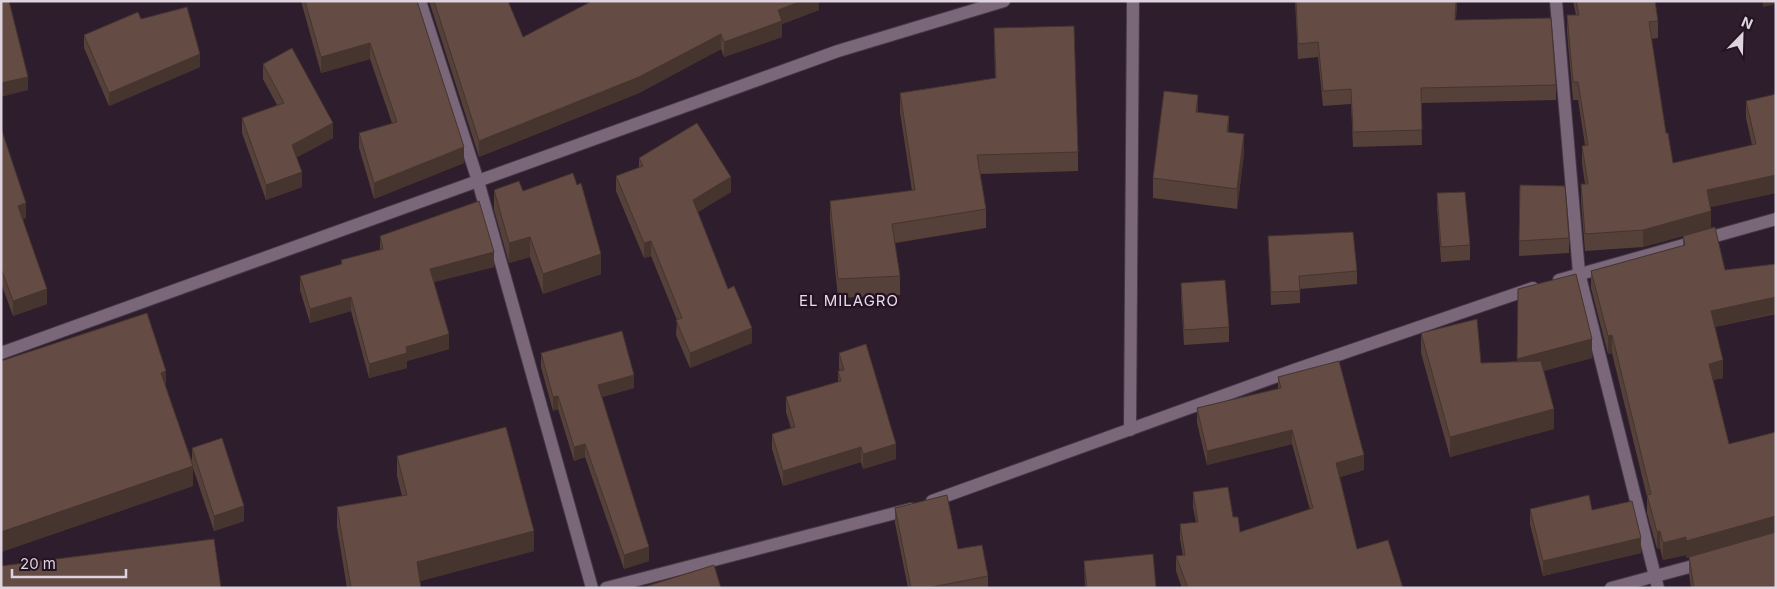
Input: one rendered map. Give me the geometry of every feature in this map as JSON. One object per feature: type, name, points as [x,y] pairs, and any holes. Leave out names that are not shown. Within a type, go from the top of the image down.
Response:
[{"type":"street","points":[[420,1],[478,181],[592,588]]},
{"type":"street","points":[[1,354],[838,51],[1004,1]]},
{"type":"street","points":[[1130,430],[1133,1]]},
{"type":"street","points":[[1556,1],[1579,273],[1656,582]]},
{"type":"street","points":[[606,588],[896,514],[1294,370],[1579,273],[1776,219]]},
{"type":"street","points":[[1611,588],[1656,582],[1720,558]]},
{"type":"building","points":[[1,1],[9,1],[28,77],[1,83]]},
{"type":"building","points":[[305,1],[417,1],[464,147],[374,183],[359,133],[397,122],[370,43],[321,57]]},
{"type":"building","points":[[434,1],[508,1],[523,37],[592,1],[802,1],[778,10],[782,21],[724,42],[721,34],[639,77],[479,141]]},
{"type":"building","points":[[1296,1],[1456,1],[1455,20],[1551,18],[1556,85],[1421,88],[1422,130],[1353,132],[1351,89],[1323,91],[1318,42],[1298,44]]},
{"type":"building","points":[[1576,1],[1655,1],[1658,21],[1649,22],[1666,133],[1668,133],[1673,163],[1756,144],[1746,101],[1776,94],[1776,175],[1707,190],[1711,211],[1643,230],[1585,234],[1581,184],[1588,184],[1582,146],[1588,145],[1578,82],[1573,82],[1567,15],[1579,15]]},
{"type":"building","points":[[187,7],[200,54],[109,93],[84,35],[138,12],[141,19]]},
{"type":"building","points":[[1074,26],[1078,152],[977,155],[986,209],[892,224],[900,276],[838,279],[830,201],[915,190],[900,93],[996,78],[994,28]]},
{"type":"building","points":[[292,48],[333,123],[292,145],[302,172],[266,185],[242,118],[284,103],[263,64]]},
{"type":"building","points":[[1164,91],[1198,95],[1196,112],[1229,116],[1227,132],[1244,134],[1237,189],[1153,178]]},
{"type":"building","points":[[697,123],[731,177],[693,200],[728,289],[734,286],[752,328],[690,353],[676,320],[682,318],[651,241],[644,243],[616,176],[643,166],[639,158]]},
{"type":"building","points":[[1,128],[26,203],[18,206],[47,289],[13,301],[1,268]]},
{"type":"building","points":[[573,173],[577,185],[581,183],[601,254],[543,274],[530,237],[509,243],[494,190],[519,181],[523,191]]},
{"type":"building","points":[[1520,185],[1565,186],[1569,238],[1519,241]]},
{"type":"building","points":[[1465,192],[1470,245],[1441,247],[1437,193]]},
{"type":"building","points":[[479,201],[494,252],[430,269],[449,334],[406,347],[407,353],[369,364],[351,297],[310,309],[300,276],[342,264],[341,260],[383,249],[380,236]]},
{"type":"building","points":[[1715,227],[1725,270],[1776,264],[1776,297],[1711,311],[1723,360],[1709,364],[1729,444],[1776,432],[1776,516],[1686,541],[1686,537],[1663,543],[1660,531],[1657,532],[1647,495],[1651,494],[1612,335],[1608,336],[1591,271],[1685,245],[1683,236]]},
{"type":"building","points":[[1353,232],[1357,271],[1299,276],[1300,291],[1271,292],[1268,236]]},
{"type":"building","points":[[1576,274],[1592,339],[1517,359],[1518,289]]},
{"type":"building","points":[[1225,280],[1229,327],[1184,330],[1181,283]]},
{"type":"building","points":[[147,313],[166,371],[161,373],[193,466],[1,532],[1,361]]},
{"type":"building","points":[[1477,319],[1481,363],[1541,361],[1554,409],[1450,437],[1421,333]]},
{"type":"building","points":[[622,331],[634,375],[598,385],[649,547],[624,555],[585,444],[574,447],[558,396],[553,397],[541,353]]},
{"type":"building","points":[[866,344],[896,444],[863,454],[861,447],[783,471],[772,434],[795,427],[786,397],[841,381],[838,371],[844,370],[839,353]]},
{"type":"building","points":[[1339,361],[1364,455],[1336,463],[1357,549],[1388,540],[1403,588],[1188,588],[1176,556],[1185,555],[1180,524],[1198,522],[1193,492],[1228,487],[1233,517],[1238,517],[1240,532],[1313,508],[1292,430],[1207,451],[1197,408],[1281,388],[1278,377]]},
{"type":"building","points":[[506,427],[534,531],[417,562],[421,588],[351,588],[337,507],[407,495],[397,456]]},
{"type":"building","points":[[222,438],[244,506],[214,516],[192,448]]},
{"type":"building","points":[[947,495],[958,549],[982,545],[988,576],[927,588],[911,588],[895,508]]},
{"type":"building","points":[[1589,495],[1592,510],[1632,501],[1641,538],[1543,561],[1530,509]]},
{"type":"building","points":[[1776,532],[1776,588],[1694,588],[1689,557]]},
{"type":"building","points":[[214,539],[221,588],[1,588],[1,566]]},
{"type":"building","points":[[1153,554],[1156,588],[1087,588],[1084,561]]},
{"type":"building","points":[[714,565],[721,588],[641,588]]},
{"type":"district","name":"EL MILAGRO","points":[[849,300]]}]
